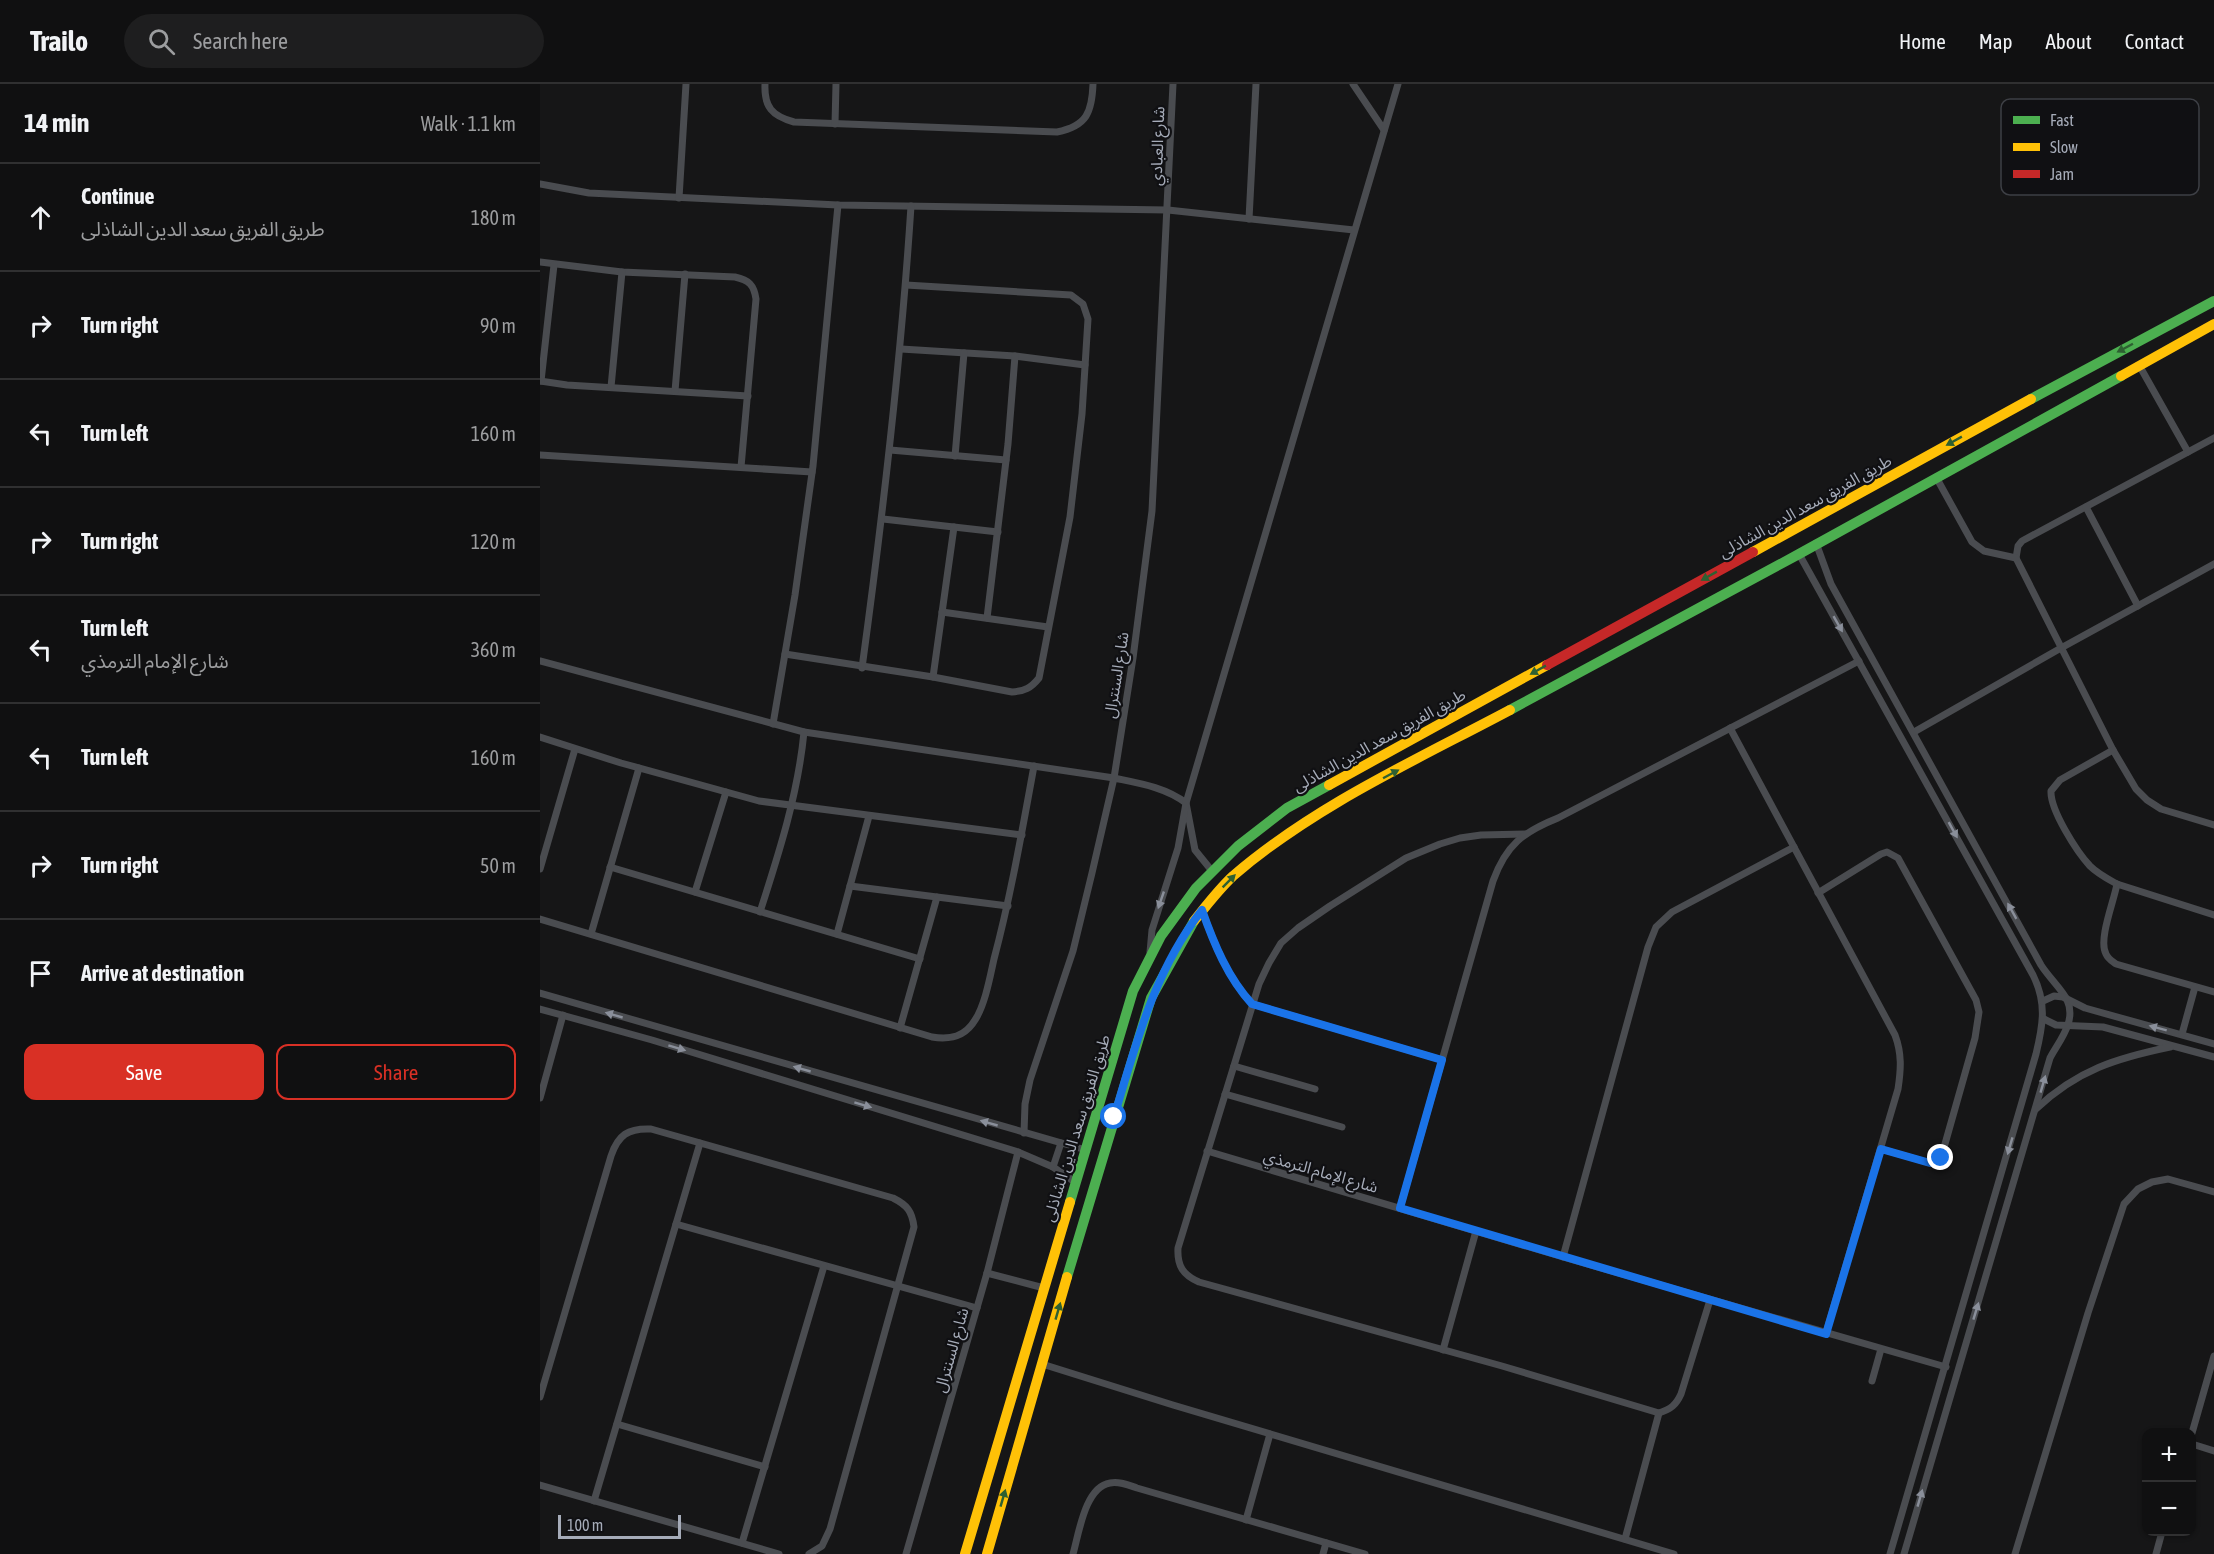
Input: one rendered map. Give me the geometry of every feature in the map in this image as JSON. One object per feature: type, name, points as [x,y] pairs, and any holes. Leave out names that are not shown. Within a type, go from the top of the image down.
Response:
[{"type":"street","points":[[679,198],[686,84]]},
{"type":"street","points":[[765,84],[767,102],[772,112],[782,119],[794,122],[1058,132],[1071,129],[1083,121],[1090,109],[1094,84]]},
{"type":"street","points":[[835,124],[836,84]]},
{"type":"street","name":"شارع العبادي","points":[[1168,210],[1173,84]]},
{"type":"street","points":[[1249,219],[1256,84]]},
{"type":"street","points":[[1353,84],[1384,129]]},
{"type":"street","points":[[1150,952],[1152,930],[1178,848],[1185,803],[1398,84]]},
{"type":"street","points":[[540,184],[589,193],[838,205],[1168,210],[1354,230]]},
{"type":"street","points":[[773,724],[812,472],[838,205]]},
{"type":"street","points":[[862,668],[883,519],[901,349],[911,206]]},
{"type":"street","name":"شارع السنترال","points":[[1024,1133],[1025,1104],[1030,1080],[1073,951],[1114,778],[1133,658],[1152,511],[1168,210]]},
{"type":"street","points":[[540,262],[622,272],[747,279],[754,287],[756,299],[741,467]]},
{"type":"street","points":[[554,265],[540,381],[748,396]]},
{"type":"street","points":[[611,387],[622,272]]},
{"type":"street","points":[[675,391],[685,274]]},
{"type":"street","points":[[785,654],[1012,692],[1024,691],[1033,686],[1039,678],[1070,517],[1082,414],[1088,319],[1083,304],[1071,295],[906,285]]},
{"type":"street","name":"طريق الفريق سعد الدين الشاذلى","points":[[965,1554],[1133,991],[1150,952],[1180,906],[1229,852],[1287,808],[2214,301]]},
{"type":"street","points":[[2192,314],[2190,327],[2200,332]]},
{"type":"street","name":"طريق الفريق سعد الدين الشاذلى","points":[[985,1554],[1144,1017],[1164,970],[1179,944],[1202,910],[1231,878],[1275,842],[1351,795],[1799,554],[2214,324]]},
{"type":"street","points":[[2161,330],[2173,336],[2173,344],[2168,349]]},
{"type":"street","points":[[901,349],[1015,356],[1085,365]]},
{"type":"street","points":[[955,456],[964,353]]},
{"type":"street","points":[[987,618],[1006,460],[1015,356]]},
{"type":"street","points":[[2139,365],[2188,452]]},
{"type":"street","points":[[2214,438],[2022,541],[2018,546],[2016,558],[2113,750],[2136,789],[2161,809],[2214,825]]},
{"type":"street","points":[[890,450],[1006,460]]},
{"type":"street","points":[[540,455],[812,472]]},
{"type":"street","points":[[1936,477],[1972,542],[1984,551],[2016,558]]},
{"type":"street","points":[[2086,507],[2138,606]]},
{"type":"street","points":[[883,519],[998,532]]},
{"type":"street","points":[[933,677],[954,527]]},
{"type":"street","points":[[1816,543],[1832,584],[2044,970],[2067,998],[2079,1005],[2214,1044]]},
{"type":"street","points":[[1799,554],[2033,975],[2043,1001],[2044,1020],[2036,1054],[1890,1554]]},
{"type":"street","points":[[1914,732],[2214,564]]},
{"type":"street","points":[[1819,591],[1832,584]]},
{"type":"street","points":[[942,612],[1048,627]]},
{"type":"street","points":[[540,661],[804,732],[1114,778],[1169,792],[1185,803],[1195,850],[1212,871]]},
{"type":"street","points":[[1400,1208],[1493,880],[1500,861],[1511,846],[1525,834],[1859,661]]},
{"type":"street","points":[[1881,700],[1893,693]]},
{"type":"street","points":[[1470,707],[1469,721],[1471,724],[1480,726]]},
{"type":"street","points":[[1440,724],[1446,724],[1451,730],[1452,735],[1447,744]]},
{"type":"street","points":[[1730,728],[1895,1035],[1900,1049],[1902,1065],[1898,1089],[1826,1334]]},
{"type":"street","points":[[760,912],[791,806],[801,764],[804,732]]},
{"type":"street","points":[[540,737],[639,768],[759,801],[1022,835]]},
{"type":"street","points":[[540,869],[575,749]]},
{"type":"street","points":[[2113,750],[2060,780],[2051,791],[2052,806],[2091,867],[2104,877],[2118,884],[2214,915]]},
{"type":"street","points":[[540,919],[900,1028],[948,1040],[964,1033],[976,1020],[987,987],[1008,906],[1034,766]]},
{"type":"street","points":[[591,934],[639,768]]},
{"type":"street","points":[[1930,788],[1937,788],[1941,781]]},
{"type":"street","points":[[695,892],[726,792]]},
{"type":"street","points":[[1937,800],[1941,794],[1948,795]]},
{"type":"street","points":[[837,934],[869,816]]},
{"type":"street","points":[[1525,834],[1460,838],[1406,858],[1314,917],[1281,944],[1269,963],[1252,1004],[1179,1248],[1178,1259],[1181,1269],[1189,1277],[1659,1413],[1677,1404],[1682,1394],[1710,1300]]},
{"type":"street","points":[[1563,1257],[1645,958],[1656,927],[1672,912],[1794,847]]},
{"type":"street","points":[[1818,893],[1881,854],[1887,852],[1893,854],[1898,858],[1976,999],[1979,1012],[1975,1038],[1941,1158],[1930,1163],[1881,1149]]},
{"type":"street","points":[[610,867],[920,959]]},
{"type":"street","points":[[2118,884],[2103,946],[2110,960],[2116,964],[2214,992]]},
{"type":"street","points":[[850,886],[1008,906]]},
{"type":"street","points":[[900,1028],[937,897]]},
{"type":"street","points":[[1202,910],[1212,940],[1227,968],[1252,1004],[1442,1060]]},
{"type":"street","points":[[2033,975],[2040,977],[2044,970]]},
{"type":"street","points":[[2182,1034],[2195,987]]},
{"type":"street","points":[[540,993],[1086,1150]]},
{"type":"street","points":[[2043,1001],[2054,996],[2067,998]]},
{"type":"street","points":[[1904,1554],[2050,1058],[2068,1025],[2070,1012],[2067,998]]},
{"type":"street","points":[[540,1009],[652,1040],[1018,1152],[1053,1167],[1075,1182]]},
{"type":"street","points":[[2096,1026],[2093,1018],[2098,1011]]},
{"type":"street","points":[[540,1098],[562,1015]]},
{"type":"street","points":[[2044,1020],[2056,1025],[2096,1026],[2214,1057]]},
{"type":"street","points":[[2034,1111],[2062,1087],[2095,1068],[2128,1056],[2174,1046]]},
{"type":"street","points":[[2036,1054],[2050,1058]]},
{"type":"street","points":[[1234,1066],[1315,1089]]},
{"type":"street","points":[[1108,1070],[1112,1083],[1119,1084],[1126,1079]]},
{"type":"street","points":[[1225,1094],[1342,1127]]},
{"type":"street","points":[[1097,1108],[1109,1104],[1114,1117]]},
{"type":"street","points":[[541,1392],[615,1143],[624,1134],[637,1128],[651,1129],[904,1203],[912,1214],[914,1227],[830,1529],[822,1546],[809,1554]]},
{"type":"street","points":[[594,1501],[700,1143]]},
{"type":"street","points":[[1053,1167],[1061,1143]]},
{"type":"street","name":"شارع الإمام الترمذي","points":[[1208,1151],[1826,1334],[1946,1367]]},
{"type":"street","name":"شارع السنترال","points":[[906,1554],[987,1273],[1018,1152]]},
{"type":"street","points":[[2015,1554],[2088,1312],[2124,1204],[2138,1189],[2152,1182],[2168,1179],[2214,1192]]},
{"type":"street","points":[[676,1224],[977,1308]]},
{"type":"street","points":[[1443,1350],[1476,1231]]},
{"type":"street","points":[[742,1543],[824,1266]]},
{"type":"street","points":[[987,1273],[1044,1288]]},
{"type":"street","points":[[1956,1333],[1968,1336]]},
{"type":"street","points":[[1872,1381],[1881,1349]]},
{"type":"street","points":[[2193,1428],[2214,1356]]},
{"type":"street","points":[[1042,1364],[1674,1554]]},
{"type":"street","points":[[1934,1405],[1947,1409]]},
{"type":"street","points":[[1625,1539],[1659,1413]]},
{"type":"street","points":[[617,1424],[765,1467]]},
{"type":"street","points":[[1246,1520],[1270,1434]]},
{"type":"street","points":[[2196,1445],[2214,1451]]},
{"type":"street","points":[[1072,1554],[1092,1494],[1103,1484],[1111,1482],[1365,1554]]},
{"type":"street","points":[[540,1485],[779,1554]]},
{"type":"street","points":[[976,1518],[975,1528],[980,1533],[989,1535],[995,1526]]},
{"type":"street","points":[[2156,1554],[2161,1536]]},
{"type":"street","points":[[1323,1554],[1326,1543]]},
{"type":"street","points":[[965,1554],[971,1549],[985,1554]]},
{"type":"traffic: fast","points":[[2031,399],[2214,301]]},
{"type":"traffic: fast","points":[[1510,710],[2121,376]]},
{"type":"traffic: fast","points":[[1070,1202],[1133,991],[1161,936],[1196,888],[1238,846],[1287,808],[1329,785]]},
{"type":"traffic: fast","points":[[1067,1277],[1151,998],[1194,921]]},
{"type":"traffic: slow","points":[[2121,376],[2214,324]]},
{"type":"traffic: slow","points":[[1753,552],[2031,399]]},
{"type":"traffic: slow","points":[[1329,785],[1547,665]]},
{"type":"traffic: slow","points":[[1194,921],[1233,876],[1297,828],[1402,766],[1510,710]]},
{"type":"traffic: slow","points":[[965,1554],[1070,1202]]},
{"type":"traffic: slow","points":[[987,1554],[1067,1277]]},
{"type":"traffic: jam","points":[[1547,665],[1753,552]]},
{"type":"route","points":[[1114,1117],[1151,998],[1179,944],[1202,910],[1212,940],[1227,968],[1252,1004],[1442,1060],[1400,1208],[1826,1334],[1881,1149],[1930,1163],[1941,1158]]}]
